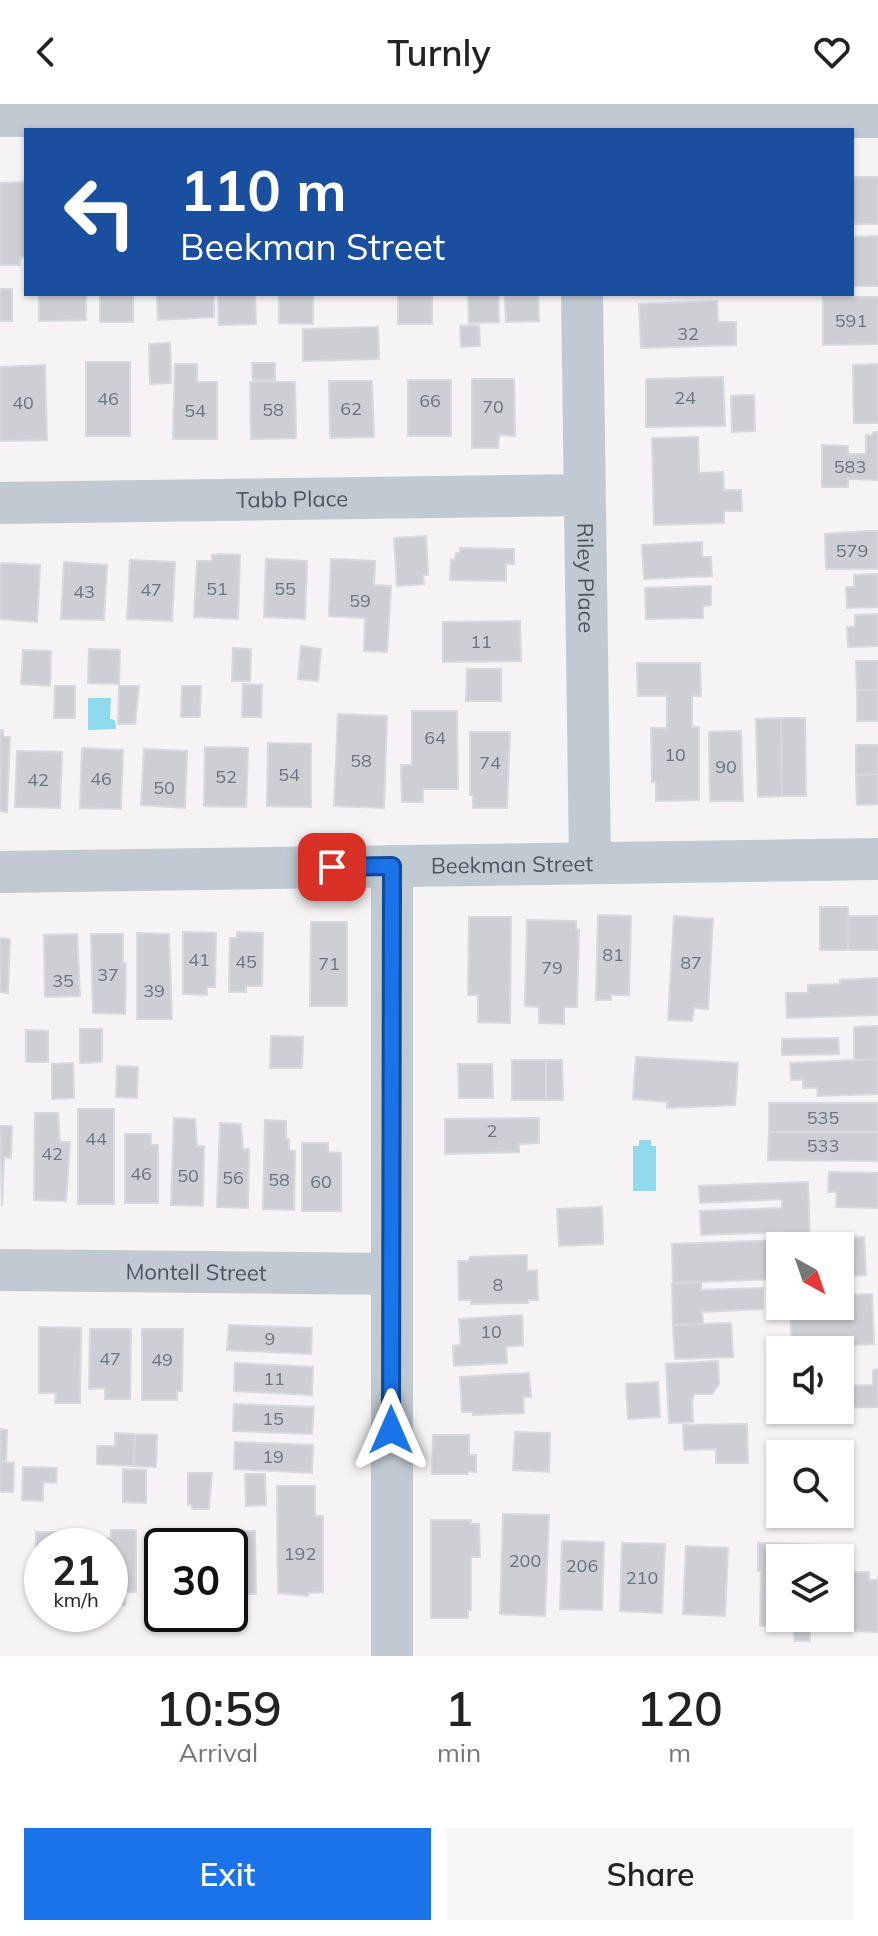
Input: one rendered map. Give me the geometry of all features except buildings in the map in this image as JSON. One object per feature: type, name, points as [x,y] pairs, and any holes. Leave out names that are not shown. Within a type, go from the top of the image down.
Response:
[{"type":"street","points":[[0,116],[580,123],[878,117]]},
{"type":"street","name":"Riley Place","points":[[582,296],[590,863]]},
{"type":"street","name":"Tabb Place","points":[[0,503],[584,495]]},
{"type":"street","name":"Beekman Street","points":[[0,872],[878,859]]},
{"type":"street","points":[[392,866],[392,1656]]},
{"type":"street","name":"Montell Street","points":[[0,1270],[391,1274]]},
{"type":"water","points":[[88,698],[111,698],[110,719],[115,720],[116,729],[88,730]]},
{"type":"water","points":[[639,1140],[651,1140],[651,1146],[656,1146],[656,1191],[633,1191],[633,1146],[639,1146]]},
{"type":"route","points":[[332,867],[392,866],[391,1430]]}]
